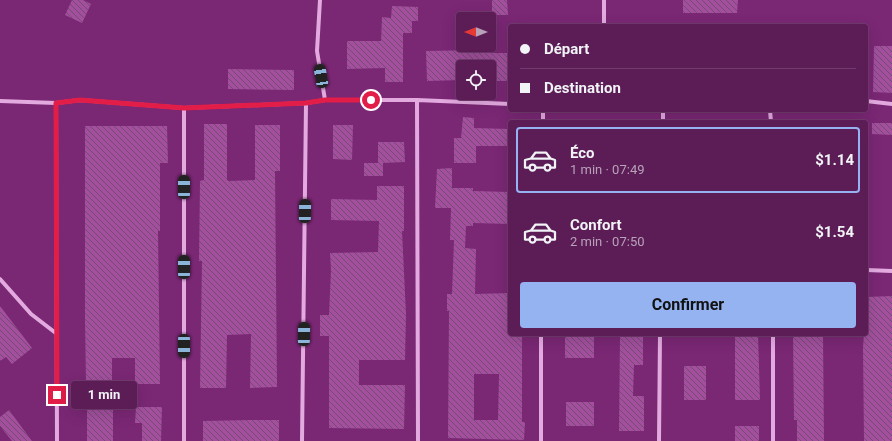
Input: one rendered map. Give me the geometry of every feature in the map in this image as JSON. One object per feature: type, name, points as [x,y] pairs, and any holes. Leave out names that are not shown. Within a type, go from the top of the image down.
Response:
[{"type":"street","points":[[320,0],[317,51],[325,100]]},
{"type":"street","points":[[604,0],[604,24]]},
{"type":"street","points":[[0,101],[56,103],[80,100],[184,108],[306,103],[325,100],[417,100],[508,104]]},
{"type":"street","points":[[417,100],[418,441]]},
{"type":"street","points":[[868,101],[892,104]]},
{"type":"street","points":[[56,103],[57,441]]},
{"type":"street","points":[[302,441],[306,103]]},
{"type":"street","points":[[184,108],[184,441]]},
{"type":"street","points":[[868,270],[892,271]]},
{"type":"street","points":[[0,279],[31,314],[57,334]]},
{"type":"street","points":[[541,336],[541,441]]},
{"type":"street","points":[[659,441],[660,336]]},
{"type":"street","points":[[773,336],[773,441]]},
{"type":"building","points":[[72,0],[83,0],[91,4],[82,23],[65,15]]},
{"type":"building","points":[[492,0],[507,0],[508,15],[496,15],[496,12],[492,12]]},
{"type":"building","points":[[683,0],[738,0],[737,13],[683,13]]},
{"type":"building","points":[[392,6],[418,7],[418,21],[412,21],[412,33],[403,33],[403,82],[385,82],[385,68],[347,69],[347,41],[381,41],[382,17],[391,18]]},
{"type":"building","points":[[874,46],[892,46],[892,93],[873,92]]},
{"type":"building","points":[[456,50],[456,52],[508,53],[508,81],[497,81],[496,60],[456,60],[456,80],[427,81],[426,51]]},
{"type":"building","points":[[228,69],[294,70],[294,90],[228,89]]},
{"type":"building","points":[[463,117],[474,118],[474,128],[508,129],[508,146],[476,146],[476,163],[454,163],[454,138],[461,138]]},
{"type":"building","points":[[872,123],[892,123],[892,135],[872,134]]},
{"type":"building","points":[[204,124],[227,124],[227,180],[229,181],[255,180],[255,125],[280,125],[280,171],[275,171],[277,387],[250,388],[251,334],[227,335],[226,388],[200,388],[202,261],[199,261],[200,181],[204,180]]},
{"type":"building","points":[[333,125],[353,125],[352,160],[333,159]]},
{"type":"building","points":[[85,126],[167,126],[168,163],[160,163],[160,231],[158,231],[160,384],[135,384],[135,358],[112,358],[112,383],[86,383]]},
{"type":"building","points":[[378,142],[404,142],[405,162],[383,163],[383,176],[364,176],[364,163],[378,163]]},
{"type":"building","points":[[452,168],[452,188],[473,188],[473,191],[508,192],[508,224],[473,223],[473,226],[466,226],[465,248],[476,249],[475,294],[508,293],[508,336],[522,336],[522,422],[525,422],[524,440],[448,438],[449,311],[447,311],[447,294],[452,294],[454,240],[450,240],[451,208],[435,208],[437,169]],"holes":[[[474,374],[499,374],[498,420],[474,420]]]},
{"type":"building","points":[[377,186],[404,186],[404,231],[402,231],[406,314],[405,360],[359,360],[359,385],[405,385],[404,429],[329,428],[329,336],[320,336],[320,315],[329,315],[331,270],[330,253],[378,252],[379,221],[331,220],[331,199],[377,200]]},
{"type":"building","points":[[892,296],[892,441],[864,441],[863,347],[864,336],[868,336],[868,297]]},
{"type":"building","points":[[0,306],[32,348],[12,364],[6,357],[0,361]]},
{"type":"building","points":[[565,336],[594,336],[594,358],[565,358]]},
{"type":"building","points":[[620,336],[643,336],[643,365],[634,365],[633,396],[644,396],[644,431],[619,431]]},
{"type":"building","points":[[735,336],[758,336],[760,400],[735,400]]},
{"type":"building","points":[[793,336],[823,336],[824,441],[797,441],[797,420],[794,420]]},
{"type":"building","points":[[684,366],[706,366],[706,400],[684,400]]},
{"type":"building","points":[[566,402],[594,402],[594,426],[566,426]]},
{"type":"building","points":[[136,407],[162,407],[161,441],[142,441],[142,423],[135,423]]},
{"type":"building","points":[[87,408],[113,408],[113,441],[87,441]]},
{"type":"building","points":[[9,410],[32,441],[12,441],[0,426],[0,417]]},
{"type":"building","points":[[279,420],[279,441],[203,441],[203,421]]},
{"type":"building","points":[[735,426],[759,426],[759,441],[735,441]]},
{"type":"route","points":[[57,395],[56,103],[80,100],[184,108],[306,103],[325,100],[371,100]]}]
